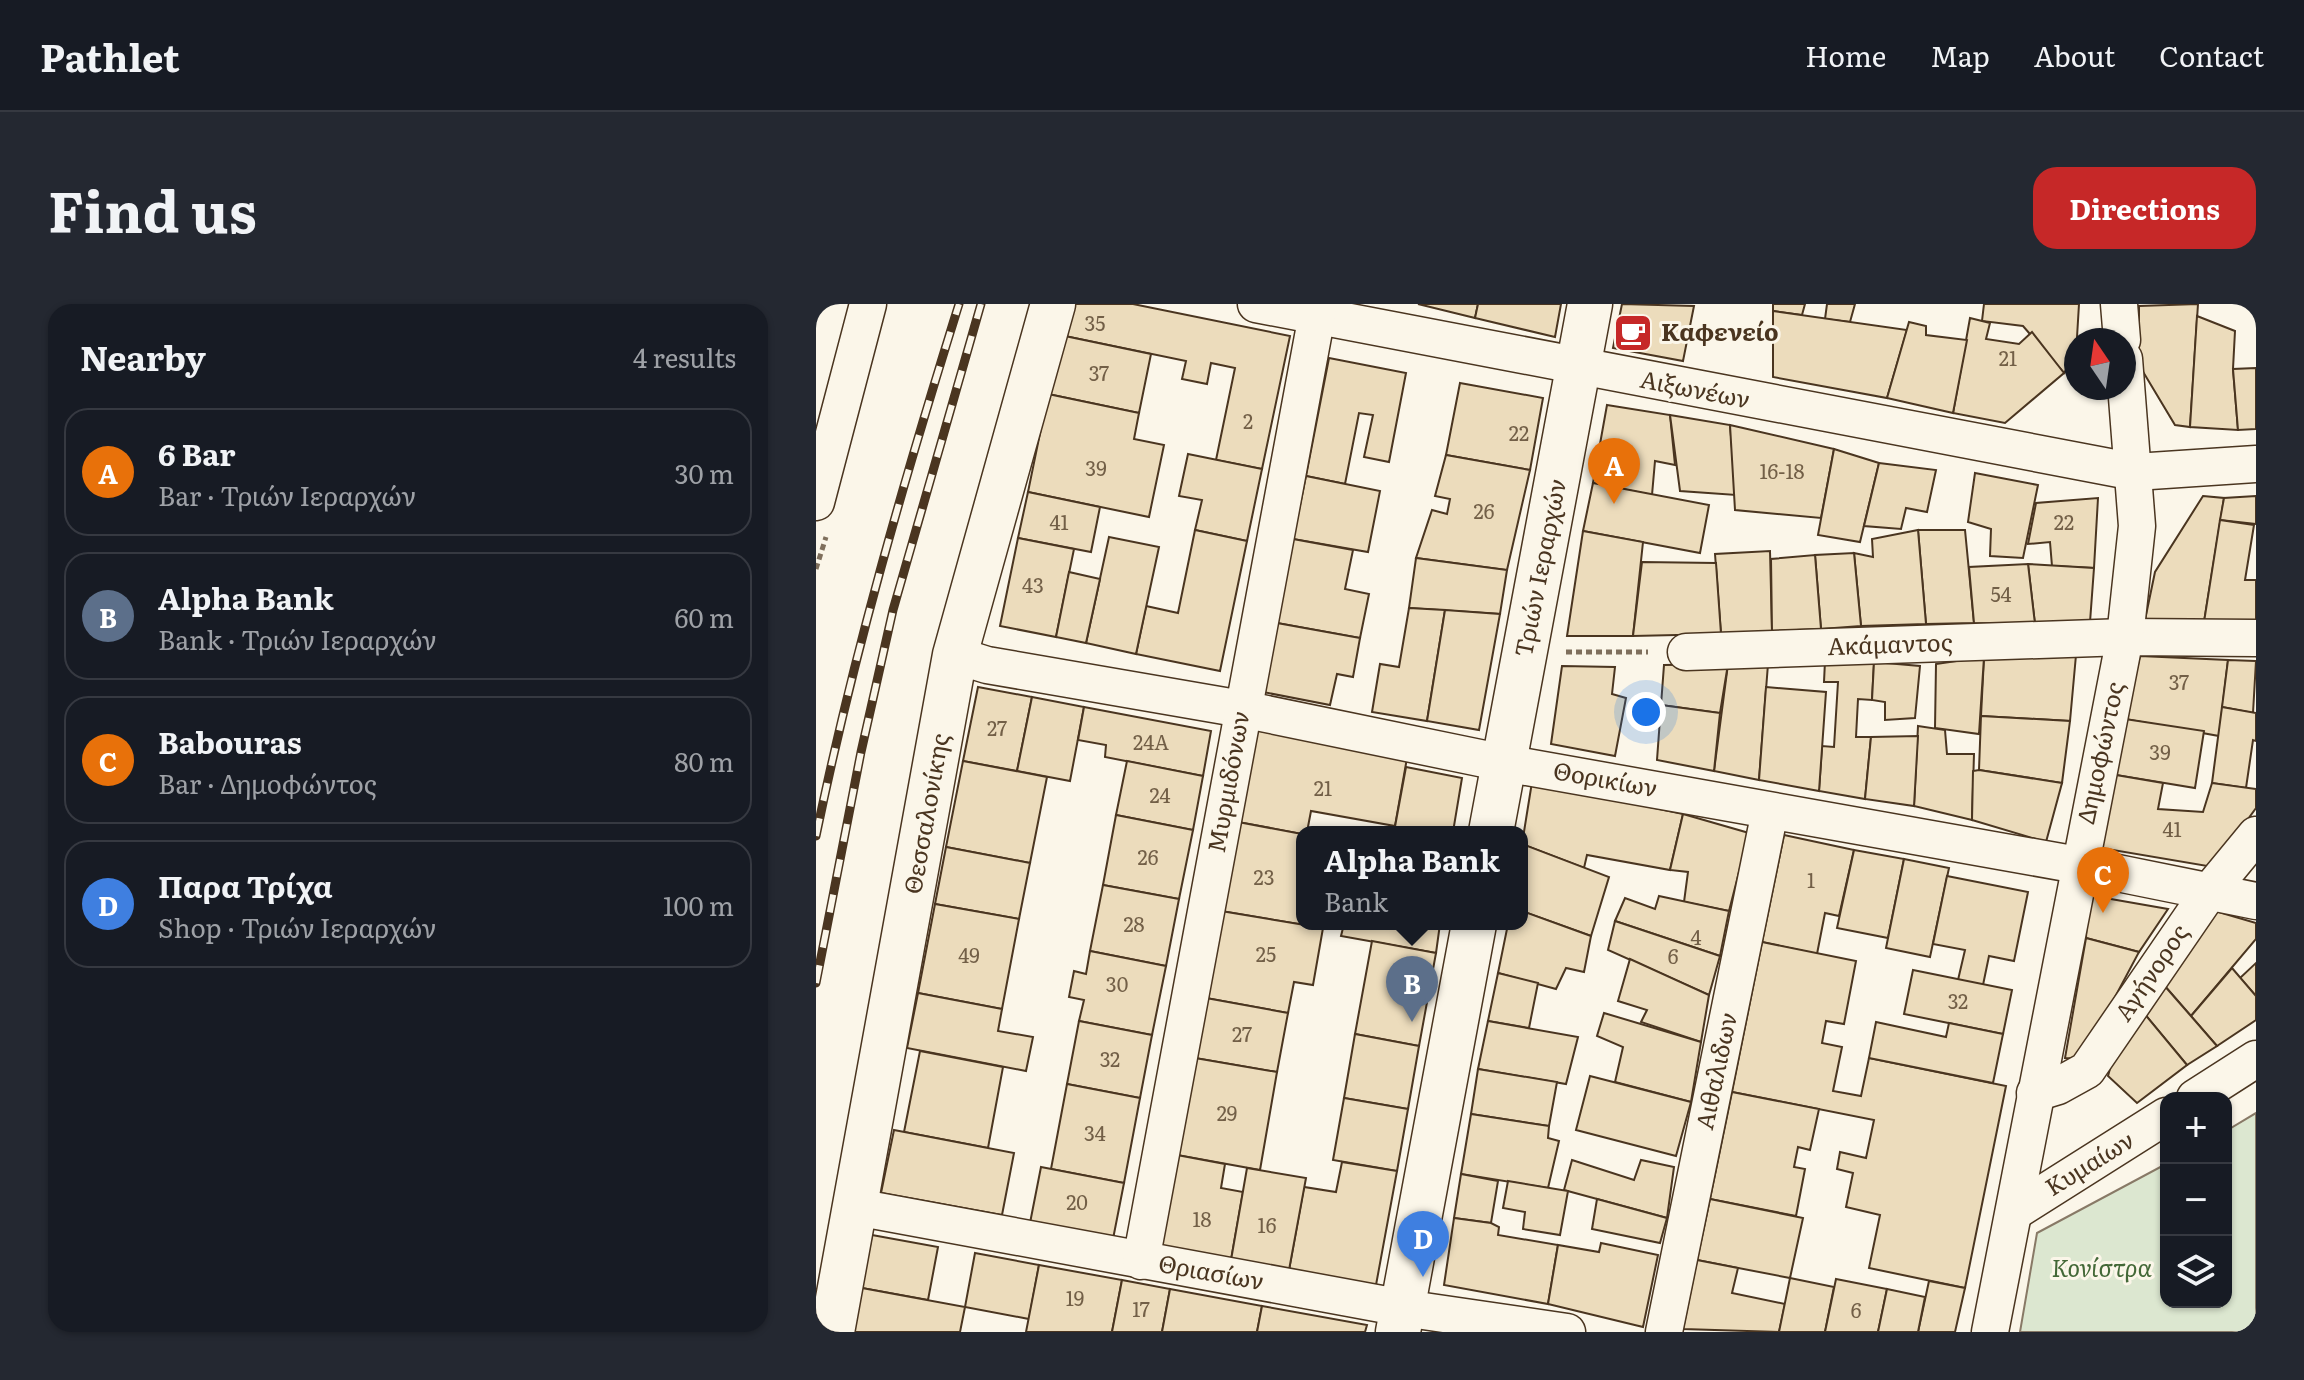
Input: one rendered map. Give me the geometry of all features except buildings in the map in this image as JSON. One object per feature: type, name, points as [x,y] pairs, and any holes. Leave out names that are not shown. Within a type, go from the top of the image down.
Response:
[{"type":"street","points":[[816,502],[868,304]]},
{"type":"street","name":"Θεσσαλονίκης","points":[[832,1332],[955,655],[1053,304]]},
{"type":"street","name":"Αιξωνέων","points":[[1256,304],[1318,310],[1578,368],[2135,472],[2256,464]]},
{"type":"street","name":"Τριών Ιεραρχών","points":[[1492,826],[1590,304]]},
{"type":"street","points":[[2119,304],[2121,328]]},
{"type":"street","name":"Μυρμιδόνων","points":[[1141,1261],[1318,310]]},
{"type":"street","name":"Δημοφώντος","points":[[1990,1332],[2078,865],[2125,637],[2137,526],[2128,400]]},
{"type":"street","name":"Ακάμαντος","points":[[1686,652],[2125,637],[2256,638]]},
{"type":"street","name":"Θορικίων","points":[[955,655],[987,665],[1242,709],[1504,763],[2078,865],[2256,901]]},
{"type":"street","name":"Αιθαλιδων","points":[[1664,1332],[1770,811]]},
{"type":"street","name":"Αγήνορος","points":[[2035,1093],[2058,1086],[2087,1070],[2209,892],[2256,835]]},
{"type":"street","points":[[1400,1320],[1473,930]]},
{"type":"street","points":[[2204,1092],[2256,1059]]},
{"type":"street","name":"Κυμαίων","points":[[2014,1212],[2160,1120]]},
{"type":"street","name":"Θριασίων","points":[[856,1207],[1141,1261],[1400,1320],[1567,1332]]},
{"type":"path","points":[[1525,651],[1686,652]]},
{"type":"green space","name":"Κονίστρα","points":[[2256,1113],[2256,1332],[2020,1332],[2037,1233],[2160,1167],[2160,1308],[2232,1308],[2232,1127]]},
{"type":"railway","points":[[816,836],[846,702],[881,568],[959,304]]},
{"type":"railway","points":[[816,983],[861,752],[893,610],[981,304]]},
{"type":"place","name":"Καφενείο","points":[[1633,333]]},
{"type":"place","name":"6 Bar","points":[[1614,504]]},
{"type":"place","name":"Babouras","points":[[2103,913]]},
{"type":"place","name":"Alpha Bank","points":[[1412,1022]]},
{"type":"place","name":"Παρα Τρίχα","points":[[1423,1277]]}]
